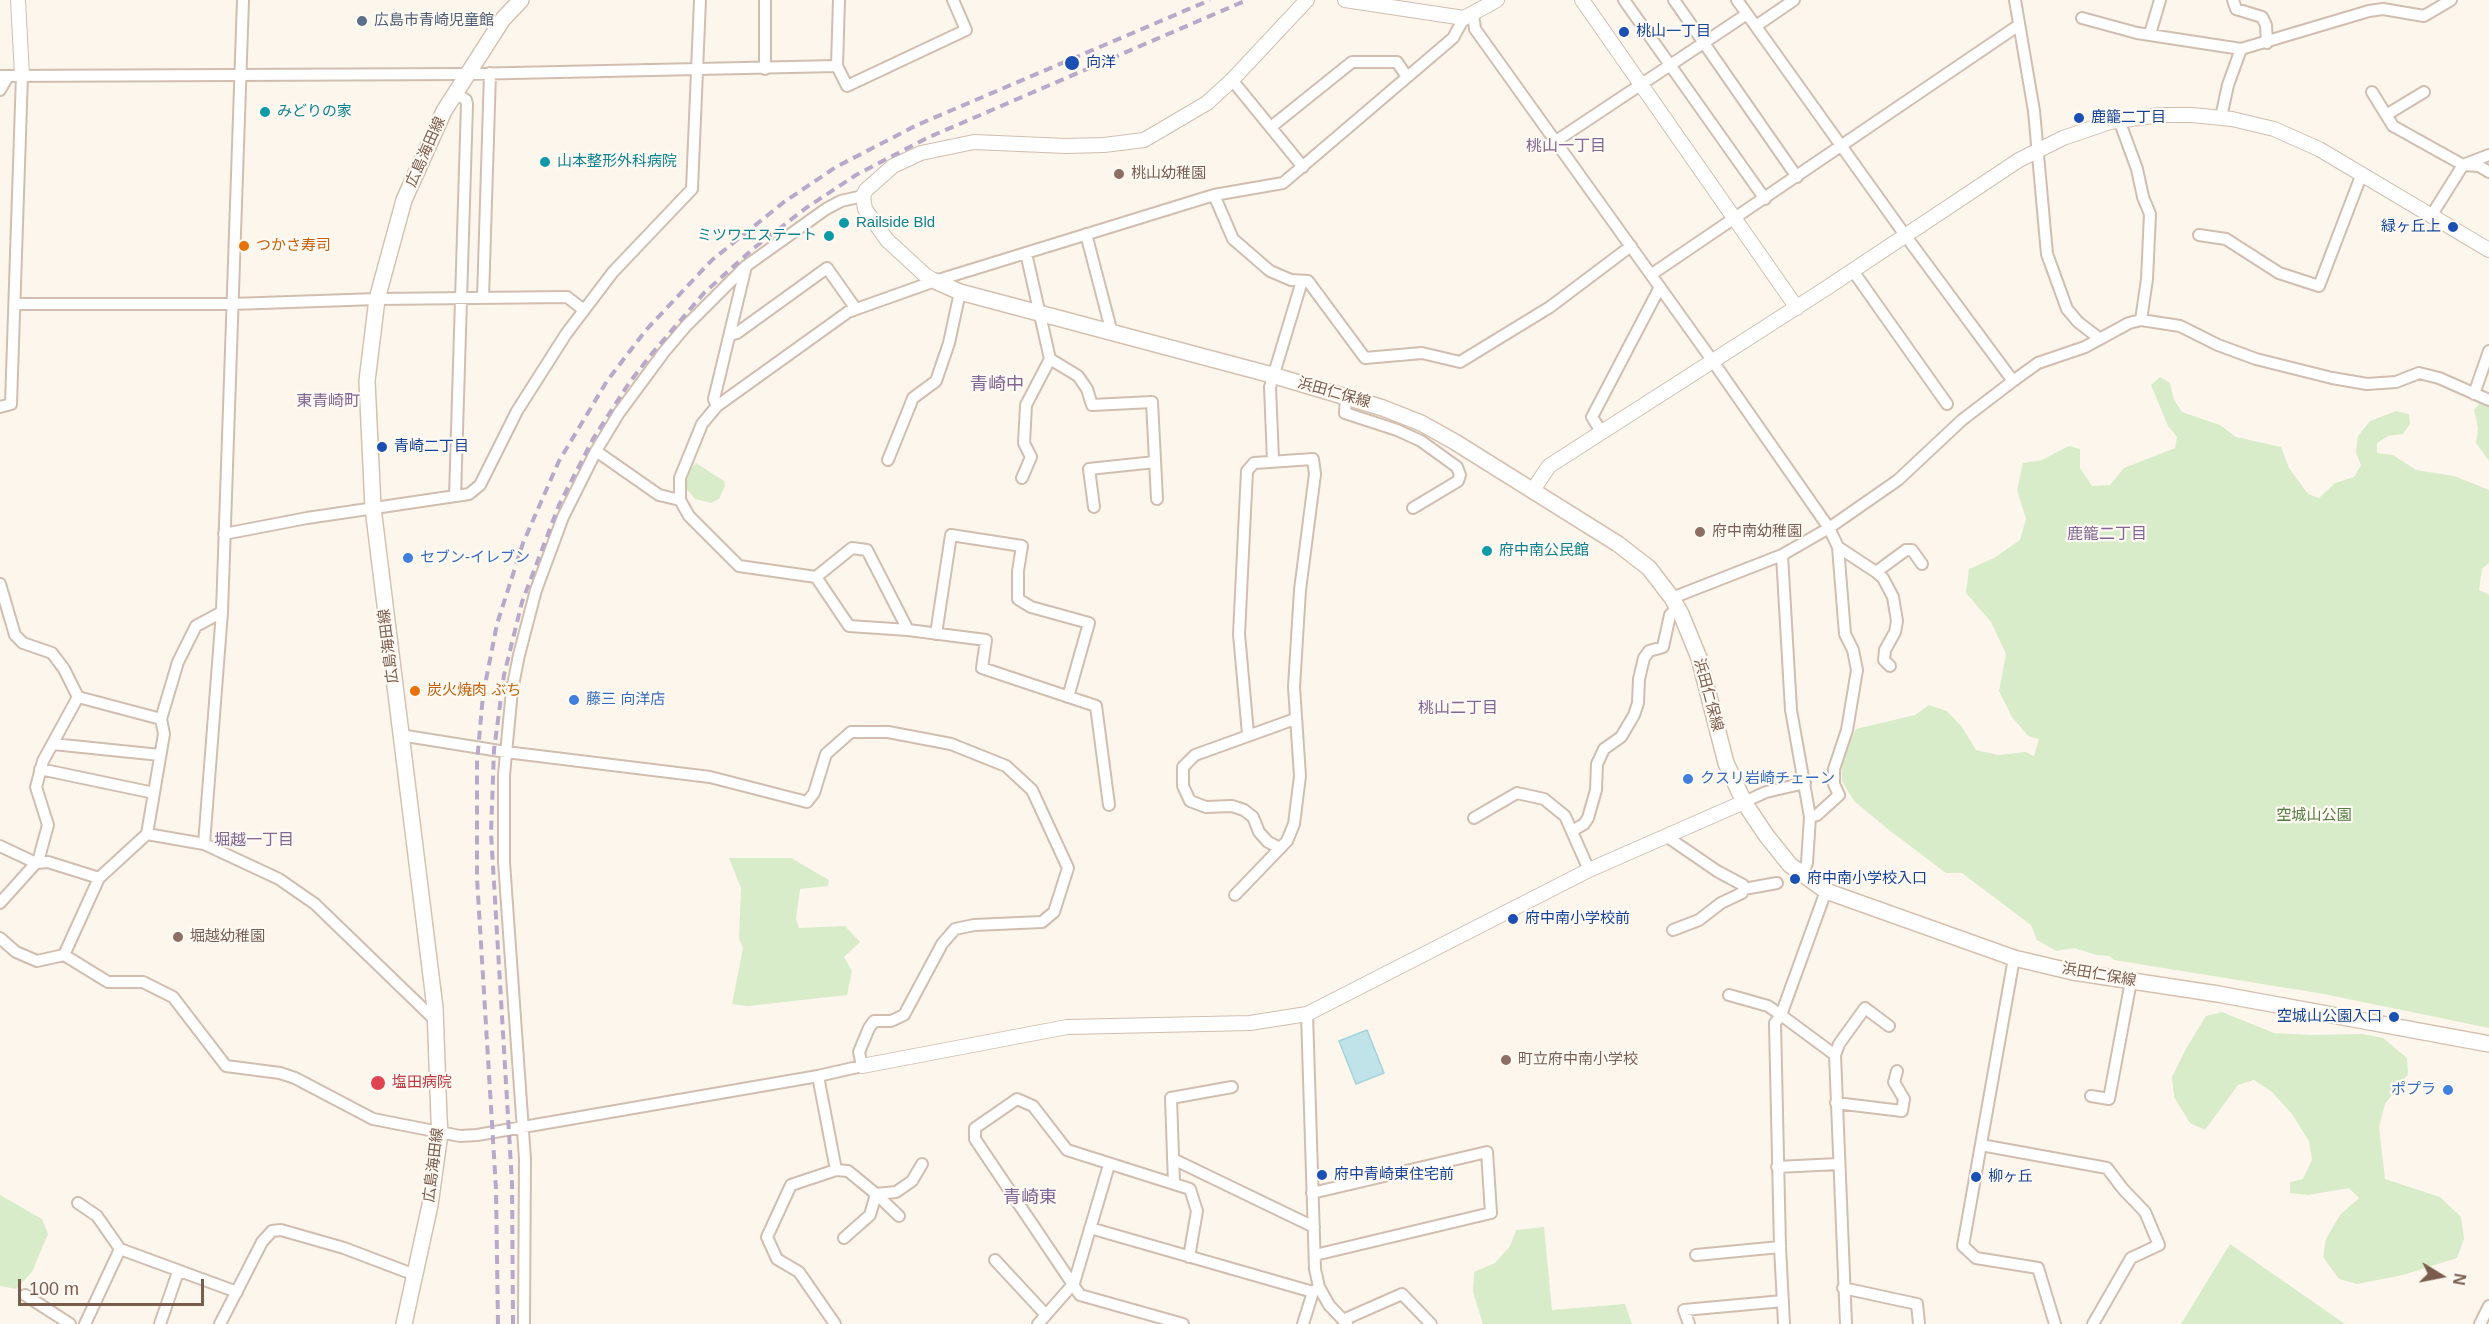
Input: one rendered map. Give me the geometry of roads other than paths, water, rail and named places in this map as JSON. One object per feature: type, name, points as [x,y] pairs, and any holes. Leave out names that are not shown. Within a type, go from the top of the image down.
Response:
[{"type":"main road","name":"広島海田線","points":[[404,1324],[430,1205],[440,1133],[435,1020],[373,508],[367,381],[377,299],[404,200],[444,111],[503,19],[521,0]]},
{"type":"main road","name":"浜田仁保線","points":[[935,281],[960,292],[1346,396],[1421,423],[1533,490],[1634,556],[1649,568],[1675,603],[1699,658],[1726,763],[1744,802],[1766,836],[1802,876],[1826,891],[2014,958],[2073,972],[2229,996],[2489,1044]]},
{"type":"street","points":[[0,407],[11,404],[15,304],[10,76],[18,0]]},
{"type":"street","points":[[204,844],[222,612],[243,0]]},
{"type":"street","points":[[224,534],[470,494],[480,485],[518,411],[566,334],[612,272],[692,189],[700,0]]},
{"type":"street","points":[[765,0],[765,69]]},
{"type":"street","points":[[839,0],[837,66],[847,86],[966,30],[953,0]]},
{"type":"street","points":[[524,1324],[526,1192],[504,862],[504,775],[519,655],[536,590],[563,518],[596,451],[639,384],[709,300],[746,266],[826,209],[841,201],[863,196],[874,181],[893,166],[921,153],[980,141],[1076,146],[1144,140],[1207,103],[1232,80],[1307,0]]},
{"type":"street","points":[[1349,0],[1469,16]]},
{"type":"street","points":[[908,630],[867,550],[852,548],[816,577],[739,566],[689,516],[680,500],[680,478],[702,424],[717,406],[848,312],[935,281],[1214,195],[1283,183],[1452,38],[1469,16],[1497,0]]},
{"type":"street","points":[[1582,0],[1797,308]]},
{"type":"street","points":[[1624,0],[1765,199]]},
{"type":"street","points":[[1674,0],[1797,177]]},
{"type":"street","points":[[1737,0],[1841,147],[2013,381]]},
{"type":"street","points":[[1756,26],[1794,0]]},
{"type":"street","points":[[2015,0],[2027,64],[2038,150],[2047,254],[2067,309],[2078,322],[2100,339]]},
{"type":"street","points":[[2150,34],[2160,0]]},
{"type":"street","points":[[2233,0],[2236,9],[2262,17],[2266,26],[2267,42]]},
{"type":"street","points":[[2082,18],[2150,34],[2241,49],[2368,11],[2383,9],[2424,16],[2451,0]]},
{"type":"street","points":[[1556,141],[1747,14]]},
{"type":"street","points":[[1469,16],[1475,29],[1652,274],[1830,528],[1838,547],[1845,634],[1853,650],[1857,670],[1847,730],[1834,770],[1834,784],[1839,795],[1817,815],[1810,817]]},
{"type":"street","points":[[1652,274],[2019,25]]},
{"type":"street","points":[[2221,117],[2228,85],[2241,49]]},
{"type":"street","points":[[1271,128],[1352,62],[1396,63],[1407,77]]},
{"type":"street","points":[[10,76],[466,74],[837,66]]},
{"type":"street","points":[[483,298],[489,73]]},
{"type":"street","points":[[0,90],[10,76]]},
{"type":"street","points":[[1232,80],[1303,167]]},
{"type":"street","points":[[2372,92],[2393,126],[2463,165],[2479,166],[2489,172]]},
{"type":"street","points":[[2386,115],[2424,92]]},
{"type":"street","points":[[455,93],[466,100],[467,104],[455,496]]},
{"type":"street","points":[[1533,490],[1549,466],[1797,308],[1905,235],[2038,150],[2079,132],[2119,120],[2176,114],[2221,117],[2289,135],[2326,153],[2361,176],[2489,250]]},
{"type":"street","points":[[2119,120],[2138,169],[2143,196],[2150,214],[2147,279],[2141,320]]},
{"type":"street","points":[[2431,216],[2463,165],[2489,155]]},
{"type":"street","points":[[2199,235],[2226,239],[2279,273],[2319,286],[2361,176]]},
{"type":"street","points":[[1214,195],[1233,239],[1270,271],[1291,280],[1308,281],[1365,358],[1422,353],[1460,362],[1550,307],[1631,246]]},
{"type":"street","points":[[863,196],[865,209],[887,240],[925,275],[935,281]]},
{"type":"street","points":[[1086,234],[1112,333]]},
{"type":"street","points":[[1022,478],[1031,457],[1024,443],[1026,405],[1050,359],[1026,253]]},
{"type":"street","points":[[717,406],[714,399],[746,266]]},
{"type":"street","points":[[730,335],[738,333],[827,268],[856,309]]},
{"type":"street","points":[[1853,271],[1947,404]]},
{"type":"street","points":[[1273,460],[1270,387],[1302,281]]},
{"type":"street","points":[[1602,433],[1592,417],[1660,286]]},
{"type":"street","points":[[888,460],[913,398],[936,381],[949,343],[960,292]]},
{"type":"street","points":[[15,304],[232,304],[377,299],[567,297],[585,310]]},
{"type":"street","points":[[1572,831],[1584,824],[1588,818],[1596,790],[1597,764],[1604,749],[1621,737],[1634,715],[1638,703],[1639,679],[1644,658],[1649,651],[1663,647],[1675,603],[1782,555],[1830,528],[1898,480],[1962,420],[2038,363],[2085,347],[2129,323],[2141,320],[2180,326],[2218,345],[2256,359],[2332,378],[2367,384],[2396,382],[2420,373],[2439,378],[2489,400]]},
{"type":"street","points":[[2474,394],[2489,351]]},
{"type":"street","points":[[1050,359],[1078,376],[1087,389],[1092,405],[1152,402],[1157,499]]},
{"type":"street","points":[[1346,396],[1345,413],[1397,430],[1420,441],[1457,467],[1460,475],[1458,482],[1413,508]]},
{"type":"street","points":[[596,451],[659,495],[680,500]]},
{"type":"street","points":[[1235,895],[1287,841],[1294,824],[1300,776],[1294,687],[1299,590],[1315,474],[1313,459],[1254,463],[1247,471],[1239,634],[1248,734]]},
{"type":"street","points":[[1094,507],[1089,469],[1155,462]]},
{"type":"street","points":[[936,634],[951,535],[1022,546],[1018,571],[1018,599],[1031,608],[1089,623],[1068,697]]},
{"type":"street","points":[[1838,547],[1883,578],[1893,597],[1897,621],[1895,632],[1885,650],[1884,660],[1890,666]]},
{"type":"street","points":[[1876,572],[1906,550],[1912,550],[1922,564]]},
{"type":"street","points":[[1782,555],[1791,710],[1810,817],[1807,863],[1802,876]]},
{"type":"street","points":[[816,577],[849,626],[908,630],[986,640],[982,668],[1096,706],[1109,805]]},
{"type":"street","points":[[0,584],[15,635],[23,643],[52,653],[64,669],[78,697],[162,719]]},
{"type":"street","points":[[64,955],[99,878],[147,834],[164,734],[162,719],[178,662],[196,626],[222,612]]},
{"type":"street","points":[[0,903],[36,864],[48,825],[36,787],[40,769],[78,697]]},
{"type":"street","points":[[1280,849],[1259,832],[1253,817],[1244,810],[1232,806],[1206,807],[1190,801],[1183,786],[1183,767],[1196,755],[1248,734],[1295,719]]},
{"type":"street","points":[[400,735],[506,752],[710,777],[807,802],[814,793],[826,754],[851,732],[888,732],[951,744],[1006,766],[1032,790],[1068,868],[1054,912],[1042,922],[974,925],[955,929],[942,944],[904,1015],[891,1021],[874,1021],[868,1028],[859,1052],[862,1066]]},
{"type":"street","points":[[53,744],[160,755]]},
{"type":"street","points":[[40,769],[154,793]]},
{"type":"street","points":[[0,938],[16,952],[37,961],[64,955],[108,982],[143,982],[173,998],[226,1066],[280,1073],[296,1078],[373,1119],[440,1133],[460,1136],[477,1135],[818,1076],[1067,1027],[1250,1023],[1307,1014],[1589,870],[1766,792],[1805,783]]},
{"type":"street","points":[[1474,818],[1517,793],[1544,799],[1565,816],[1589,870]]},
{"type":"street","points":[[147,834],[204,844],[279,879],[315,904],[435,1020]]},
{"type":"street","points":[[1666,836],[1717,871],[1743,885],[1744,889]]},
{"type":"street","points":[[0,846],[36,864],[48,862],[99,878]]},
{"type":"street","points":[[1673,930],[1699,920],[1721,903],[1742,893],[1744,889],[1777,883]]},
{"type":"street","points":[[1784,1324],[1775,1023],[1781,1015],[1826,891]]},
{"type":"street","points":[[2014,958],[1963,1246],[1976,1258],[2038,1268],[2055,1324]]},
{"type":"street","points":[[2091,1096],[2109,1099],[2131,981]]},
{"type":"street","points":[[1729,995],[1768,1006],[1834,1055]]},
{"type":"street","points":[[1846,1324],[1834,1055],[1839,1044],[1865,1008],[1889,1026]]},
{"type":"street","points":[[1303,1324],[1316,1290],[1307,1014]]},
{"type":"street","points":[[1836,1103],[1902,1111],[1905,1100],[1894,1082],[1897,1071]]},
{"type":"street","points":[[818,1076],[836,1170]]},
{"type":"street","points":[[1174,1184],[1171,1098],[1232,1087]]},
{"type":"street","points":[[1178,1323],[1080,1295],[975,1139],[975,1128],[1017,1099],[1034,1106],[1067,1150],[1190,1189],[1197,1211],[1189,1257]]},
{"type":"street","points":[[1981,1145],[2108,1168],[2123,1189],[2145,1212],[2159,1245],[2131,1258],[2093,1324]]},
{"type":"street","points":[[1312,1193],[1487,1152],[1491,1213],[1314,1256]]},
{"type":"street","points":[[1173,1159],[1314,1227]]},
{"type":"street","points":[[876,1194],[896,1192],[912,1181],[921,1164]]},
{"type":"street","points":[[1778,1167],[1838,1164]]},
{"type":"street","points":[[994,1260],[1042,1320],[1074,1283],[1109,1165]]},
{"type":"street","points":[[835,1324],[799,1272],[777,1259],[767,1237],[791,1185],[836,1170],[848,1171],[899,1216]]},
{"type":"street","points":[[844,1238],[870,1215],[876,1194]]},
{"type":"street","points":[[78,1203],[97,1216],[120,1249],[237,1292]]},
{"type":"street","points":[[1090,1228],[1316,1290],[1345,1322],[1402,1294],[1431,1324]]},
{"type":"street","points":[[220,1324],[262,1242],[272,1231],[281,1230],[344,1248],[415,1275]]},
{"type":"street","points":[[1696,1255],[1780,1247]]},
{"type":"street","points":[[86,1324],[120,1249]]},
{"type":"street","points":[[160,1324],[178,1272]]},
{"type":"street","points":[[1843,1288],[1917,1304],[1919,1324]]},
{"type":"street","points":[[25,1295],[70,1324]]},
{"type":"street","points":[[1689,1324],[1684,1310],[1783,1300]]},
{"type":"street","points":[[2480,1324],[2489,1306]]},
{"type":"water","points":[[1367,1030],[1384,1073],[1356,1084],[1339,1041]]},
{"type":"railway","points":[[498,1324],[496,1189],[477,878],[477,762],[483,695],[497,624],[523,543],[559,461],[607,381],[646,330],[712,260],[784,202],[836,167],[917,125],[1210,0]]},
{"type":"railway","points":[[513,1324],[512,1183],[491,833],[494,750],[504,675],[522,602],[559,505],[593,439],[629,383],[704,293],[754,248],[806,208],[856,175],[927,138],[1247,0]]},
{"type":"place","name":"広島市青崎児童館","points":[[362,21]]},
{"type":"place","name":"桃山一丁目","points":[[1624,32]]},
{"type":"place","name":"向洋","points":[[1072,63]]},
{"type":"place","name":"みどりの家","points":[[265,112]]},
{"type":"place","name":"鹿籠二丁目","points":[[2079,118]]},
{"type":"place","name":"山本整形外科病院","points":[[545,162]]},
{"type":"place","name":"桃山幼稚園","points":[[1119,174]]},
{"type":"place","name":"Railside Bld","points":[[844,223]]},
{"type":"place","name":"緑ヶ丘上","points":[[2453,227]]},
{"type":"place","name":"ミツワエステート","points":[[829,236]]},
{"type":"place","name":"つかさ寿司","points":[[244,246]]},
{"type":"place","name":"青崎二丁目","points":[[382,447]]},
{"type":"place","name":"府中南幼稚園","points":[[1700,532]]},
{"type":"place","name":"府中南公民館","points":[[1487,551]]},
{"type":"place","name":"セブン-イレブン","points":[[408,558]]},
{"type":"place","name":"炭火焼肉 ぶち","points":[[415,691]]},
{"type":"place","name":"藤三 向洋店","points":[[574,700]]},
{"type":"place","name":"クスリ岩崎チェーン","points":[[1688,779]]},
{"type":"place","name":"府中南小学校入口","points":[[1795,879]]},
{"type":"place","name":"府中南小学校前","points":[[1513,919]]},
{"type":"place","name":"堀越幼稚園","points":[[178,937]]},
{"type":"place","name":"空城山公園入口","points":[[2394,1017]]},
{"type":"place","name":"町立府中南小学校","points":[[1506,1060]]},
{"type":"place","name":"塩田病院","points":[[378,1083]]},
{"type":"place","name":"ポプラ","points":[[2448,1090]]},
{"type":"place","name":"府中青崎東住宅前","points":[[1322,1175]]},
{"type":"place","name":"柳ヶ丘","points":[[1976,1177]]},
{"type":"district","name":"桃山一丁目","points":[[1566,147]]},
{"type":"district","name":"青崎中","points":[[997,385]]},
{"type":"district","name":"東青崎町","points":[[328,402]]},
{"type":"district","name":"鹿籠二丁目","points":[[2107,535]]},
{"type":"district","name":"桃山二丁目","points":[[1458,709]]},
{"type":"district","name":"堀越一丁目","points":[[254,841]]},
{"type":"district","name":"青崎東","points":[[1030,1198]]},
{"type":"park label","name":"空城山公園","points":[[2314,816]]}]
